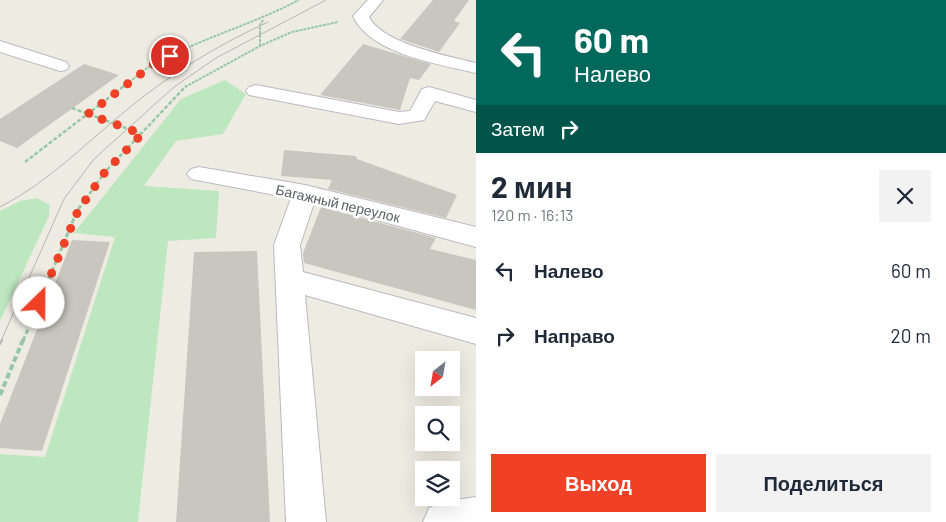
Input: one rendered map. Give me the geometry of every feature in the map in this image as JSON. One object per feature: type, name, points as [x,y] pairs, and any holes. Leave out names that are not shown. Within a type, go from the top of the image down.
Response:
[{"type":"lane","points":[[376,0],[361,16],[362,22],[369,30],[414,51],[476,68]]},
{"type":"lane","points":[[0,46],[60,66]]},
{"type":"lane","points":[[256,91],[399,118],[417,116],[430,93],[476,106]]},
{"type":"lane","name":"Багажный переулок","points":[[199,174],[305,193],[476,237]]},
{"type":"lane","points":[[305,193],[292,223],[287,244],[306,522]]},
{"type":"lane","points":[[290,279],[476,331]]},
{"type":"lane","points":[[444,522],[476,517]]},
{"type":"path","points":[[25,162],[155,63],[213,36],[263,19],[299,0]]},
{"type":"path","points":[[0,396],[78,211],[105,172],[188,85],[260,46],[292,32],[361,16]]},
{"type":"path","points":[[260,46],[260,25],[263,19]]},
{"type":"path","points":[[72,108],[142,134]]},
{"type":"green space","points":[[225,80],[246,94],[223,134],[176,141],[144,186],[219,191],[216,238],[168,241],[138,522],[0,522],[0,454],[45,457],[115,237],[74,233],[181,99]]},
{"type":"green space","points":[[37,198],[50,205],[49,216],[0,321],[0,211],[20,201]]},
{"type":"building","points":[[433,0],[469,0],[454,21],[460,23],[439,52],[400,39]]},
{"type":"building","points":[[363,44],[431,64],[419,80],[410,78],[400,110],[320,95]]},
{"type":"building","points":[[84,64],[119,75],[17,148],[0,141],[0,119]]},
{"type":"building","points":[[284,150],[356,156],[357,159],[457,195],[446,218],[328,189],[332,180],[281,176]]},
{"type":"building","points":[[321,207],[436,238],[430,249],[476,260],[476,310],[304,263],[303,253]]},
{"type":"building","points":[[72,240],[110,242],[42,451],[0,448],[0,424]]},
{"type":"building","points":[[257,251],[270,522],[176,522],[194,252]]},
{"type":"tram line","points":[[1,341],[64,199],[94,159],[174,87],[216,58],[326,0]]},
{"type":"tram line","points":[[0,207],[51,174],[129,108],[179,71],[231,40],[268,22]]},
{"type":"tram line","points":[[0,344],[2,340]]},
{"type":"route","points":[[39,303],[78,211],[105,172],[142,134],[88,114],[155,63],[170,56]]}]
